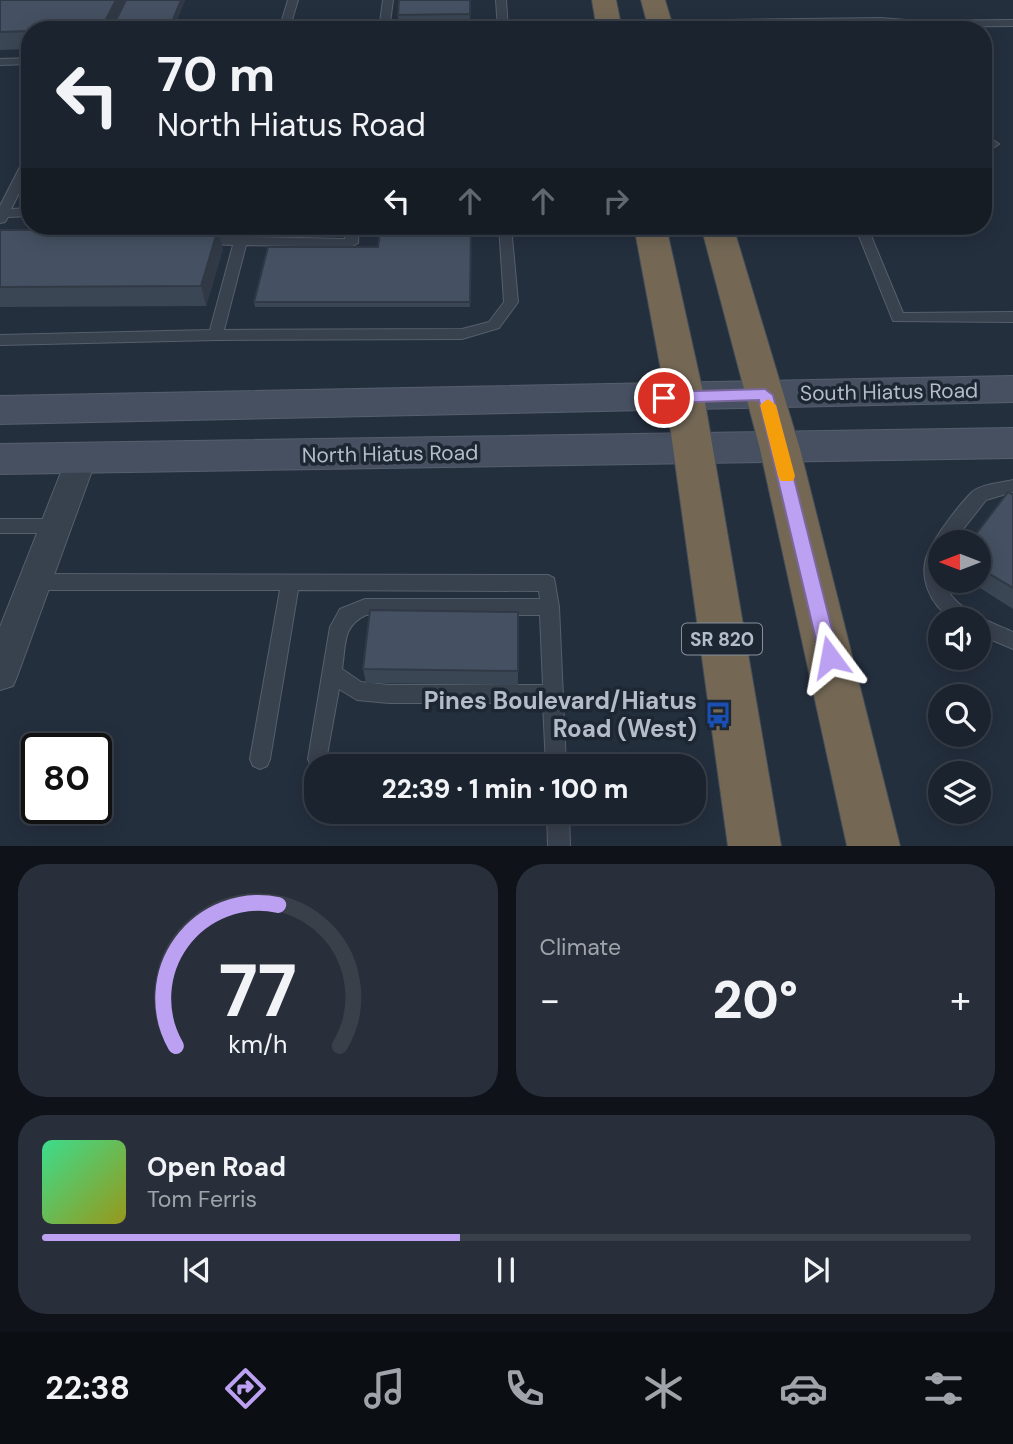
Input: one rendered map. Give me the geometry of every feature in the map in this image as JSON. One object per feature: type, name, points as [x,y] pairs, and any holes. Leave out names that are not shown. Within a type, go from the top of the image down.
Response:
[{"type":"highway","points":[[604,0],[608,21]]},
{"type":"highway","points":[[653,0],[659,21]]},
{"type":"highway","name":"SR 820","points":[[652,235],[685,397],[755,845]]},
{"type":"highway","points":[[721,235],[780,449],[874,845]]},
{"type":"main road","name":"South Hiatus Road","points":[[765,395],[1013,389]]},
{"type":"main road","points":[[0,410],[765,395]]},
{"type":"main road","points":[[780,449],[1013,443]]},
{"type":"main road","name":"North Hiatus Road","points":[[0,459],[780,449]]},
{"type":"street","points":[[0,674],[82,457]]},
{"type":"lane","points":[[287,21],[293,0]]},
{"type":"lane","points":[[385,21],[388,0]]},
{"type":"lane","points":[[501,0],[502,21]]},
{"type":"lane","points":[[992,23],[1013,23]]},
{"type":"lane","points":[[0,62],[21,61]]},
{"type":"lane","points":[[1,215],[21,176]]},
{"type":"lane","points":[[1,215],[21,213]]},
{"type":"lane","points":[[187,240],[226,235]]},
{"type":"lane","points":[[216,335],[241,235]]},
{"type":"lane","points":[[247,235],[269,243],[351,243],[352,235]]},
{"type":"lane","points":[[0,340],[216,335],[462,334],[494,325],[511,302],[506,235]]},
{"type":"lane","points":[[865,235],[898,318],[1013,317]]},
{"type":"lane","points":[[952,530],[980,495],[1013,486]]},
{"type":"lane","points":[[0,526],[55,526]]},
{"type":"lane","points":[[34,582],[548,583],[556,754]]},
{"type":"lane","points":[[260,759],[290,582]]},
{"type":"lane","points":[[940,593],[942,600],[951,607]]},
{"type":"lane","points":[[319,754],[339,627],[347,615],[365,607],[550,607]]},
{"type":"lane","points":[[991,631],[1013,641]]},
{"type":"lane","points":[[332,673],[357,691],[553,694]]},
{"type":"lane","points":[[558,824],[559,845]]},
{"type":"building","points":[[0,0],[116,0],[105,21],[21,21],[21,31],[0,32]]},
{"type":"building","points":[[126,0],[181,0],[172,21],[116,21]]},
{"type":"building","points":[[399,0],[470,0],[470,14],[398,15]]},
{"type":"building","points":[[0,230],[21,230],[21,235],[216,235],[201,286],[0,287]]},
{"type":"building","points":[[380,235],[471,235],[470,302],[254,302],[268,247],[378,247]]},
{"type":"building","points":[[1008,492],[1013,495],[1013,588],[991,575],[991,530],[979,530]]},
{"type":"building","points":[[370,610],[518,612],[518,671],[363,669]]},
{"type":"slow traffic","points":[[768,405],[787,476]]},
{"type":"place","name":"Pines Boulevard/Hiatus Road (West)","points":[[718,715]]},
{"type":"route","points":[[664,398],[765,395],[830,657]]}]
